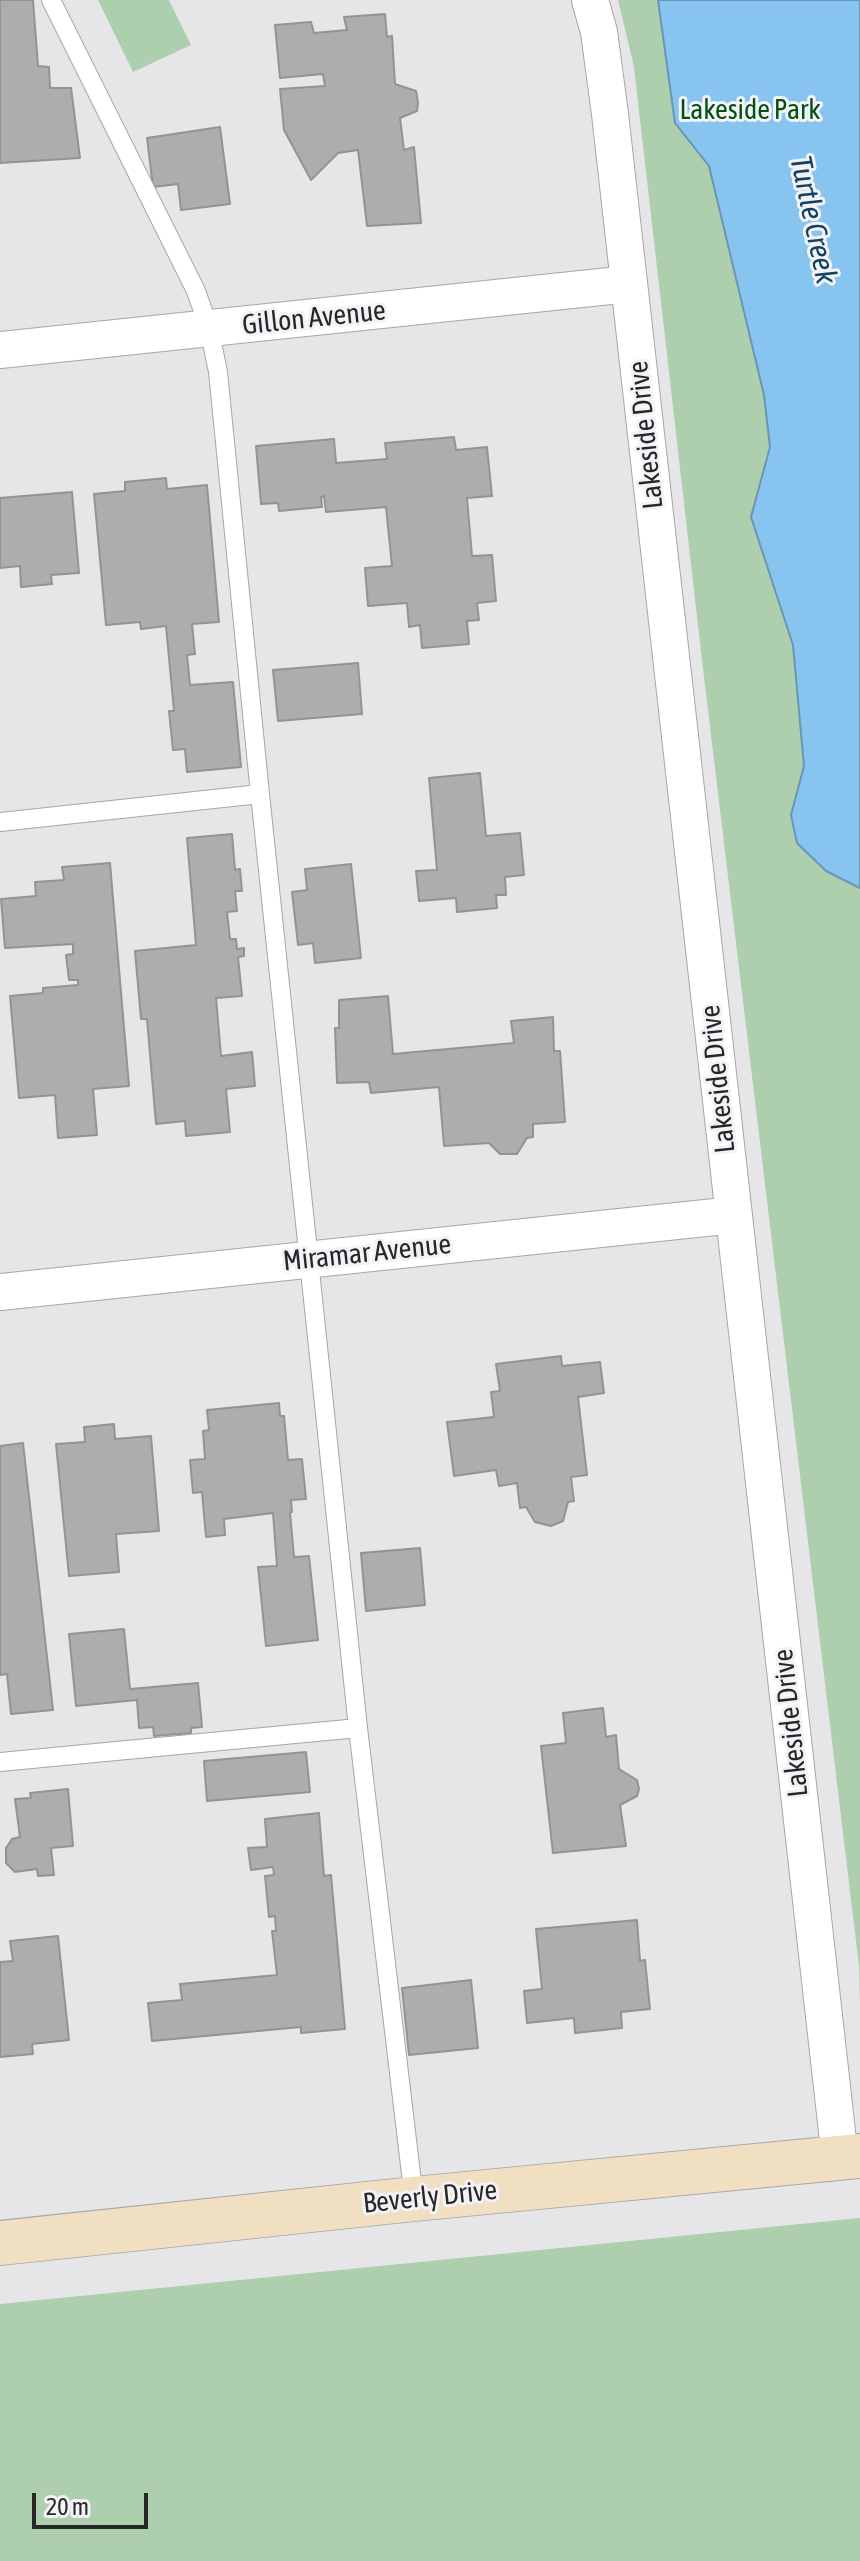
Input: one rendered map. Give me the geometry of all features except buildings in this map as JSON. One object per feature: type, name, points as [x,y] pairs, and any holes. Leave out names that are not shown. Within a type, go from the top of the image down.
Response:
[{"type":"street","name":"Lakeside Drive","points":[[590,0],[599,32],[610,114],[734,1215],[850,2157]]},
{"type":"street","name":"Gillon Avenue","points":[[0,350],[629,284]]},
{"type":"street","name":"Miramar Avenue","points":[[0,1292],[734,1215]]},
{"type":"street","name":"Beverly Drive","points":[[0,2243],[850,2157]]},
{"type":"lane","points":[[51,0],[196,291],[209,328],[218,372],[358,1728],[414,2199]]},
{"type":"lane","points":[[0,822],[260,794]]},
{"type":"lane","points":[[0,1762],[358,1728]]},
{"type":"green space","points":[[98,0],[169,0],[191,45],[133,72]]},
{"type":"green space","name":"Lakeside Park","points":[[618,0],[860,0],[860,2003],[859,1966],[634,67]]},
{"type":"green space","points":[[860,2218],[860,2561],[0,2561],[0,2304]]},
{"type":"water","name":"Turtle Creek","points":[[658,0],[860,0],[860,888],[826,871],[797,843],[791,815],[804,766],[793,645],[751,517],[770,447],[764,395],[709,166],[675,123]]}]
